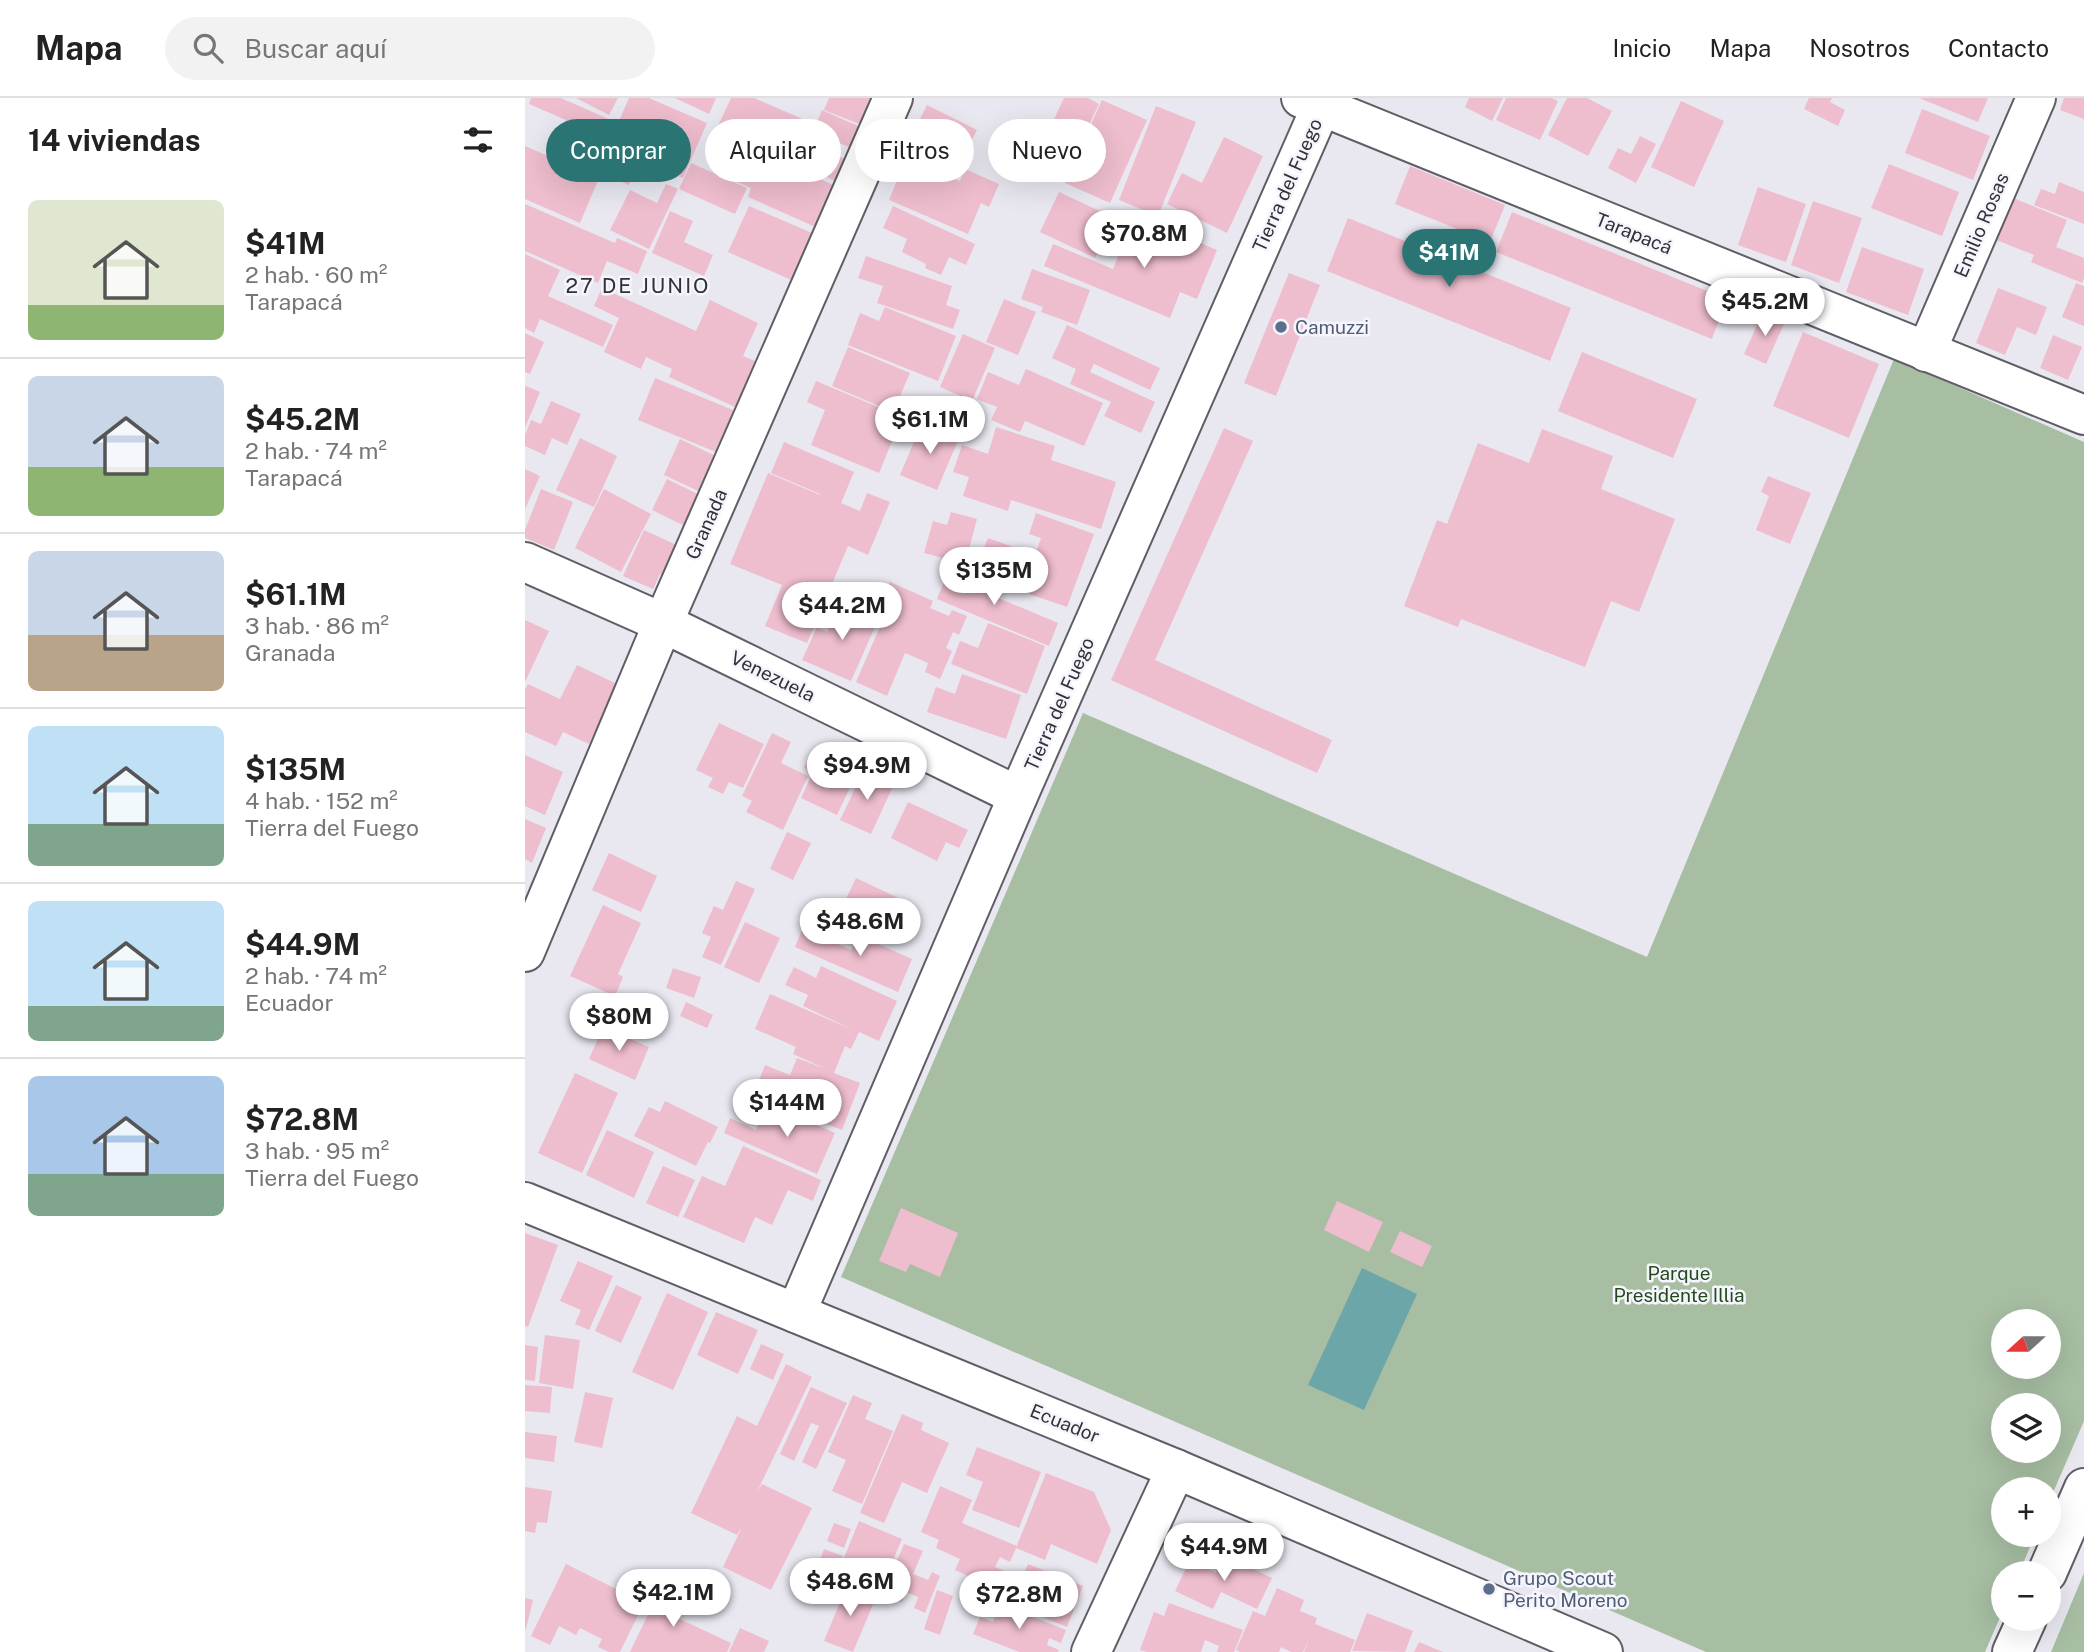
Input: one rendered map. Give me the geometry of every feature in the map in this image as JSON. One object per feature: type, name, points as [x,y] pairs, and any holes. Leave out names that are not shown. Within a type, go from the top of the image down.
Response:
[{"type":"street","name":"Granada","points":[[525,952],[663,623],[893,98]]},
{"type":"street","name":"Emilio Rosas","points":[[1926,352],[2036,98]]},
{"type":"street","name":"Tarapacá","points":[[1316,101],[2084,415]]},
{"type":"street","name":"Tierra del Fuego","points":[[796,1312],[1316,101]]},
{"type":"street","name":"Venezuela","points":[[525,562],[663,623],[1018,796]]},
{"type":"street","name":"Ecuador","points":[[525,1202],[1176,1469],[1602,1652]]},
{"type":"street","points":[[1091,1652],[1176,1469]]},
{"type":"street","points":[[2052,1561],[2084,1488]]},
{"type":"street","points":[[2012,1652],[2022,1631]]},
{"type":"green space","name":"Parque Presidente Illia","points":[[1894,359],[2084,442],[2084,1421],[2060,1477],[1991,1477],[1991,1547],[2030,1547],[2024,1561],[1991,1561],[1991,1631],[1994,1631],[1985,1652],[1706,1652],[841,1277],[1083,713],[1647,957]]},
{"type":"green space","points":[[2084,1573],[2084,1652],[2051,1652]]},
{"type":"water","points":[[1362,1268],[1417,1294],[1364,1410],[1308,1385]]},
{"type":"building","points":[[531,98],[561,98],[608,119],[564,119],[529,104]]},
{"type":"building","points":[[576,98],[618,98],[609,115]]},
{"type":"building","points":[[629,98],[649,98],[705,122],[705,128],[691,160],[691,119],[620,119]]},
{"type":"building","points":[[675,98],[716,98],[709,114]]},
{"type":"building","points":[[731,98],[754,98],[802,119],[721,119]]},
{"type":"building","points":[[829,98],[872,98],[868,119],[855,119],[855,122],[824,110]]},
{"type":"building","points":[[1064,98],[1088,98],[1099,104],[1092,119],[1054,119]]},
{"type":"building","points":[[1469,98],[1503,98],[1492,121],[1465,107]]},
{"type":"building","points":[[1506,98],[1552,98],[1558,101],[1540,140],[1496,120]]},
{"type":"building","points":[[1567,98],[1587,98],[1612,111],[1588,156],[1548,135]]},
{"type":"building","points":[[1809,98],[1832,98],[1830,102],[1845,110],[1838,126],[1804,109]]},
{"type":"building","points":[[1919,98],[1988,98],[1978,122]]},
{"type":"building","points":[[2064,98],[2084,98],[2084,119],[2060,110]]},
{"type":"building","points":[[1102,100],[1147,120],[1110,203],[1065,183],[1106,182],[1106,119],[1094,119]]},
{"type":"building","points":[[1681,101],[1724,121],[1694,187],[1651,167]]},
{"type":"building","points":[[927,105],[955,119],[920,119]]},
{"type":"building","points":[[1156,106],[1196,122],[1158,216],[1119,200]]},
{"type":"building","points":[[1922,109],[1990,136],[1973,180],[1905,153]]},
{"type":"building","points":[[822,110],[855,125],[855,150],[841,144],[841,119],[818,119]]},
{"type":"building","points":[[1640,136],[1656,144],[1636,183],[1608,168],[1618,148],[1631,154]]},
{"type":"building","points":[[1224,137],[1263,156],[1227,233],[1167,204],[1182,173],[1202,183]]},
{"type":"building","points":[[525,146],[546,155],[546,182],[597,182],[580,223],[525,199]]},
{"type":"building","points":[[841,157],[853,163],[843,185],[837,182],[841,182]]},
{"type":"building","points":[[691,163],[705,169],[705,182],[734,182],[747,188],[735,214],[679,189],[682,182],[691,182]]},
{"type":"building","points":[[1889,164],[1959,192],[1942,236],[1871,208]]},
{"type":"building","points":[[1410,166],[1505,205],[1490,242],[1395,204]]},
{"type":"building","points":[[974,173],[988,179],[988,182],[999,184],[989,207],[981,203],[968,234],[889,200],[896,182],[974,182]]},
{"type":"building","points":[[737,182],[827,182],[838,187],[820,229],[748,197],[751,188]]},
{"type":"building","points":[[2059,182],[2084,192],[2084,224],[2034,205],[2041,189],[2055,194]]},
{"type":"building","points":[[666,184],[678,189],[649,249],[610,230],[630,190],[657,203]]},
{"type":"building","points":[[1758,187],[1806,204],[1786,262],[1738,245]]},
{"type":"building","points":[[1059,192],[1104,213],[1097,228],[1107,233],[1095,258],[1040,232]]},
{"type":"building","points":[[2013,198],[2067,220],[2056,247],[2084,258],[2082,283],[2031,262],[2034,255],[1996,240]]},
{"type":"building","points":[[1813,201],[1862,218],[1839,283],[1791,265]]},
{"type":"building","points":[[525,204],[615,243],[617,238],[647,251],[638,274],[607,261],[598,283],[525,251]]},
{"type":"building","points":[[749,206],[819,236],[798,283],[728,252]]},
{"type":"building","points":[[893,206],[975,244],[966,265],[949,257],[941,275],[902,252],[907,239],[883,228]]},
{"type":"building","points":[[670,211],[693,221],[684,242],[713,255],[704,276],[652,253]]},
{"type":"building","points":[[1512,212],[1727,299],[1712,339],[1496,252]]},
{"type":"building","points":[[1348,218],[1571,308],[1550,361],[1327,271]]},
{"type":"building","points":[[1153,223],[1217,250],[1197,299],[1180,292],[1170,318],[1044,266],[1053,244],[1113,269],[1124,241],[1143,248]]},
{"type":"building","points":[[1862,247],[1924,269],[1908,315],[1846,292]]},
{"type":"building","points":[[525,254],[560,270],[548,296],[613,325],[603,347],[540,319],[534,333],[525,328]]},
{"type":"building","points":[[866,256],[952,286],[946,305],[960,310],[953,329],[877,303],[883,286],[858,278]]},
{"type":"building","points":[[1032,269],[1090,290],[1077,325],[1041,312],[1043,307],[1021,299]]},
{"type":"building","points":[[1289,273],[1320,285],[1276,396],[1244,383]]},
{"type":"building","points":[[2076,283],[2084,286],[2084,326],[2062,317]]},
{"type":"building","points":[[602,288],[696,331],[710,300],[758,323],[743,356],[764,365],[744,411],[669,377],[672,369],[646,357],[641,369],[604,352],[619,318],[594,306]]},
{"type":"building","points":[[1998,288],[2047,307],[2036,335],[2017,327],[2005,355],[1976,343]]},
{"type":"building","points":[[1004,299],[1036,312],[1018,355],[986,342]]},
{"type":"building","points":[[885,307],[956,336],[938,381],[848,345],[860,313],[879,321]]},
{"type":"building","points":[[1763,312],[1785,322],[1766,364],[1744,354]]},
{"type":"building","points":[[1067,325],[1160,368],[1150,390],[1094,364],[1090,372],[1155,402],[1141,433],[1104,416],[1111,402],[1070,384],[1076,369],[1052,358]]},
{"type":"building","points":[[1803,332],[1879,364],[1849,438],[1773,406]]},
{"type":"building","points":[[525,333],[544,342],[530,374],[525,372]]},
{"type":"building","points":[[963,334],[995,348],[972,401],[940,387]]},
{"type":"building","points":[[2053,335],[2082,347],[2068,380],[2040,368]]},
{"type":"building","points":[[848,347],[910,373],[893,412],[832,386]]},
{"type":"building","points":[[1582,352],[1697,399],[1673,458],[1558,411]]},
{"type":"building","points":[[1026,369],[1103,403],[1084,446],[1025,421],[1020,432],[991,420],[997,407],[977,399],[988,372],[1019,385]]},
{"type":"building","points":[[655,378],[745,415],[728,457],[638,420]]},
{"type":"building","points":[[816,381],[902,417],[879,473],[811,445],[825,410],[807,402]]},
{"type":"building","points":[[525,387],[540,392],[525,428]]},
{"type":"building","points":[[551,401],[581,414],[567,445],[552,438],[545,455],[525,446],[525,435],[531,420],[541,424]]},
{"type":"building","points":[[922,423],[959,438],[937,490],[900,475]]},
{"type":"building","points":[[996,427],[1055,446],[1051,460],[1116,482],[1101,529],[1011,500],[1008,511],[963,496],[969,477],[953,472],[962,445],[988,454]]},
{"type":"building","points":[[1224,428],[1253,441],[1155,660],[1332,740],[1317,773],[1111,680]]},
{"type":"building","points":[[1542,429],[1613,456],[1601,489],[1675,519],[1639,612],[1611,601],[1585,667],[1461,619],[1458,627],[1404,606],[1437,520],[1447,524],[1478,443],[1529,463]]},
{"type":"building","points":[[580,438],[617,456],[594,507],[556,490]]},
{"type":"building","points":[[680,439],[726,461],[709,496],[664,475]]},
{"type":"building","points":[[784,442],[854,472],[841,503],[860,511],[867,493],[890,502],[868,555],[848,546],[807,643],[765,626],[782,585],[730,564],[768,473],[820,495],[771,473]]},
{"type":"building","points":[[525,469],[540,476],[525,509]]},
{"type":"building","points":[[1768,476],[1811,493],[1790,544],[1756,530],[1769,496],[1761,492]]},
{"type":"building","points":[[667,479],[708,499],[693,530],[652,510]]},
{"type":"building","points":[[541,489],[573,502],[554,550],[525,538],[525,530]]},
{"type":"building","points":[[604,489],[651,514],[621,572],[575,548]]},
{"type":"building","points":[[951,512],[977,519],[965,564],[924,553],[933,521],[947,525]]},
{"type":"building","points":[[1036,513],[1094,534],[1067,607],[1029,594],[1032,584],[969,562],[974,547],[983,550],[988,538],[1035,555],[1041,538],[1029,534]]},
{"type":"building","points":[[644,530],[681,547],[667,578],[660,574],[653,589],[623,576]]},
{"type":"building","points":[[951,565],[981,578],[977,589],[1058,623],[1049,646],[937,599]]},
{"type":"building","points":[[890,582],[933,601],[930,608],[949,616],[952,610],[967,616],[959,635],[953,632],[946,648],[952,651],[940,679],[925,672],[928,663],[905,653],[887,696],[856,682],[886,613],[878,610]]},
{"type":"building","points":[[841,601],[879,618],[851,681],[802,660],[817,627],[827,632]]},
{"type":"building","points":[[525,620],[549,631],[525,682]]},
{"type":"building","points":[[988,623],[1045,646],[1027,694],[951,664],[960,641],[978,648]]},
{"type":"building","points":[[577,665],[617,684],[589,744],[563,732],[556,746],[525,732],[525,689],[528,684],[560,699]]},
{"type":"building","points":[[962,674],[1021,695],[1006,739],[927,712],[936,687],[955,694]]},
{"type":"building","points":[[719,723],[764,744],[743,788],[729,782],[723,794],[708,787],[713,778],[696,770]]},
{"type":"building","points":[[772,733],[791,742],[781,763],[808,776],[783,830],[746,812],[752,801],[742,796]]},
{"type":"building","points":[[813,749],[858,770],[837,815],[801,798],[813,772],[804,768]]},
{"type":"building","points":[[525,755],[563,772],[545,815],[525,806]]},
{"type":"building","points":[[864,770],[894,784],[871,834],[840,820]]},
{"type":"building","points":[[908,802],[968,830],[959,848],[946,842],[937,861],[891,838]]},
{"type":"building","points":[[525,819],[546,828],[532,863],[525,859]]},
{"type":"building","points":[[787,832],[811,843],[793,880],[770,869]]},
{"type":"building","points":[[609,853],[657,876],[641,912],[592,890]]},
{"type":"building","points":[[856,878],[913,905],[898,938],[840,911]]},
{"type":"building","points":[[736,881],[755,889],[721,965],[702,957],[711,937],[702,933],[714,906],[723,910]]},
{"type":"building","points":[[603,905],[641,923],[618,974],[623,977],[615,996],[570,976]]},
{"type":"building","points":[[745,922],[780,938],[759,983],[724,967]]},
{"type":"building","points":[[803,928],[851,950],[858,935],[912,959],[898,992],[795,947]]},
{"type":"building","points":[[821,966],[897,1001],[879,1041],[859,1032],[851,1049],[845,1046],[834,1073],[860,1083],[842,1130],[793,1111],[796,1102],[757,1086],[765,1065],[790,1075],[797,1058],[826,1069],[793,1054],[796,1047],[755,1029],[770,994],[853,1030],[803,1006],[808,995],[785,985],[794,967],[816,978]]},
{"type":"building","points":[[673,968],[701,977],[694,998],[666,988]]},
{"type":"building","points":[[686,1002],[713,1015],[707,1028],[680,1016]]},
{"type":"building","points":[[603,1027],[649,1047],[635,1080],[589,1059]]},
{"type":"building","points":[[575,1073],[618,1093],[582,1173],[538,1153]]},
{"type":"building","points":[[665,1101],[718,1127],[696,1166],[634,1136],[649,1107],[660,1112]]},
{"type":"building","points":[[784,1111],[835,1133],[817,1174],[724,1133],[730,1118],[756,1130],[762,1115],[779,1122]]},
{"type":"building","points":[[607,1130],[654,1152],[634,1198],[586,1175]]},
{"type":"building","points":[[743,1146],[821,1180],[813,1201],[788,1190],[772,1225],[755,1217],[744,1243],[683,1217],[702,1176],[725,1186]]},
{"type":"building","points":[[663,1166],[695,1180],[678,1217],[646,1203]]},
{"type":"building","points":[[1337,1201],[1383,1222],[1369,1252],[1324,1230]]},
{"type":"building","points":[[901,1208],[958,1233],[940,1277],[910,1264],[906,1272],[879,1261]]},
{"type":"building","points":[[1400,1231],[1432,1246],[1422,1267],[1390,1252]]},
{"type":"building","points":[[525,1233],[558,1245],[528,1327],[525,1326]]},
{"type":"building","points":[[578,1261],[613,1276],[589,1330],[575,1324],[581,1310],[560,1301]]},
{"type":"building","points":[[616,1285],[642,1297],[621,1343],[595,1331]]},
{"type":"building","points":[[667,1293],[708,1312],[673,1390],[632,1372]]},
{"type":"building","points":[[716,1312],[758,1330],[738,1374],[697,1355]]},
{"type":"building","points":[[545,1335],[580,1340],[573,1389],[539,1383]]},
{"type":"building","points":[[761,1344],[784,1354],[773,1380],[750,1369]]},
{"type":"building","points":[[525,1345],[538,1347],[535,1381],[525,1380]]},
{"type":"building","points":[[786,1364],[812,1377],[757,1492],[762,1484],[812,1508],[771,1590],[723,1567],[742,1527],[737,1535],[691,1513],[737,1416],[757,1426]]},
{"type":"building","points":[[525,1385],[552,1387],[550,1413],[525,1411]]},
{"type":"building","points":[[811,1387],[847,1403],[816,1469],[802,1462],[819,1426],[811,1423],[794,1461],[780,1454]]},
{"type":"building","points":[[585,1392],[613,1398],[602,1448],[574,1442]]},
{"type":"building","points":[[853,1395],[872,1403],[865,1419],[893,1431],[862,1504],[832,1491],[846,1460],[828,1452]]},
{"type":"building","points":[[902,1414],[923,1423],[921,1430],[949,1443],[927,1493],[902,1482],[884,1523],[860,1513]]},
{"type":"building","points":[[525,1432],[557,1436],[554,1462],[525,1458]]},
{"type":"building","points":[[977,1447],[1041,1472],[1019,1528],[972,1510],[983,1482],[966,1475]]},
{"type":"building","points":[[1046,1473],[1094,1492],[1111,1530],[1097,1564],[1051,1544],[1045,1560],[1016,1548]]},
{"type":"building","points":[[940,1486],[972,1500],[962,1523],[1017,1546],[1010,1562],[1000,1557],[995,1567],[1007,1572],[1002,1584],[981,1575],[977,1586],[1000,1595],[994,1610],[962,1597],[970,1577],[955,1570],[960,1559],[936,1548],[939,1540],[921,1532]]},
{"type":"building","points":[[525,1487],[552,1491],[547,1523],[537,1522],[535,1533],[525,1531]]},
{"type":"building","points":[[859,1521],[902,1539],[879,1593],[837,1575]]},
{"type":"building","points":[[834,1523],[851,1529],[844,1548],[827,1541]]},
{"type":"building","points":[[904,1544],[923,1551],[913,1574],[928,1580],[932,1572],[940,1576],[925,1613],[914,1608],[918,1597],[906,1592],[902,1602],[883,1594]]},
{"type":"building","points":[[824,1549],[843,1556],[826,1598],[808,1590]]},
{"type":"building","points":[[1224,1555],[1272,1578],[1257,1609],[1221,1592],[1213,1609],[1175,1591],[1190,1560],[1216,1573]]},
{"type":"building","points":[[566,1564],[644,1603],[620,1652],[609,1652],[598,1647],[602,1639],[580,1628],[576,1635],[559,1626],[550,1645],[531,1636]]},
{"type":"building","points":[[1028,1564],[1083,1586],[1067,1627],[1003,1601],[1013,1575],[1022,1578]]},
{"type":"building","points":[[657,1582],[683,1594],[673,1616],[731,1643],[727,1652],[630,1652],[653,1604],[648,1602]]},
{"type":"building","points":[[848,1583],[877,1595],[853,1652],[824,1641]]},
{"type":"building","points":[[1277,1588],[1304,1600],[1300,1611],[1317,1618],[1315,1624],[1355,1640],[1350,1652],[1304,1652],[1309,1639],[1303,1652],[1291,1652],[1281,1647],[1279,1652],[1236,1650],[1253,1611],[1265,1616]]},
{"type":"building","points":[[937,1590],[953,1596],[940,1635],[924,1629]]},
{"type":"building","points":[[525,1598],[533,1600],[526,1629],[525,1629]]},
{"type":"building","points":[[1169,1603],[1243,1630],[1234,1652],[1217,1652],[1219,1646],[1205,1640],[1201,1652],[1140,1650],[1154,1612],[1164,1616]]},
{"type":"building","points":[[1000,1604],[1066,1630],[1061,1643],[1049,1638],[1047,1645],[1059,1650],[1058,1652],[1019,1652],[973,1634],[980,1617],[993,1622]]},
{"type":"building","points":[[1367,1613],[1413,1631],[1405,1652],[1352,1651]]},
{"type":"building","points":[[740,1628],[769,1641],[764,1652],[729,1652]]},
{"type":"building","points":[[1419,1642],[1443,1652],[1414,1652]]},
{"type":"place","name":"Camuzzi","points":[[1281,327]]},
{"type":"place","name":"Grupo Scout Perito Moreno","points":[[1489,1589]]},
{"type":"district","name":"27 DE JUNIO","points":[[638,286]]}]
